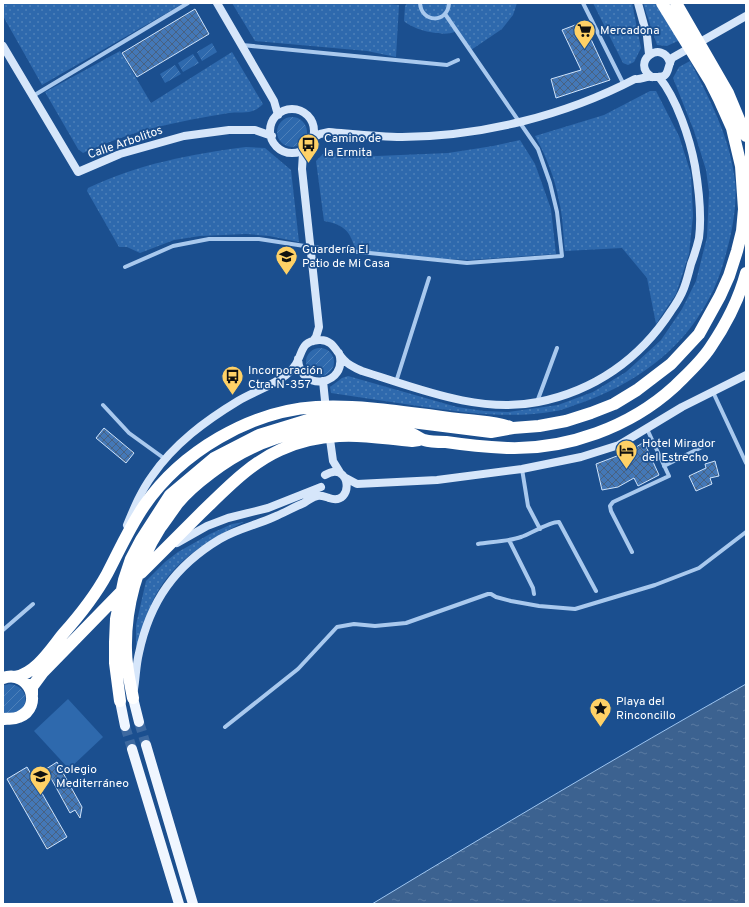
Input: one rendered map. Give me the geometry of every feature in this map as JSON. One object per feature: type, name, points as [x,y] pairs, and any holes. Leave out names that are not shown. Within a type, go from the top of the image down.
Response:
[{"type":"highway","points":[[120,701],[115,663],[116,619],[124,580],[132,559],[140,540],[170,495],[214,458],[259,435],[311,419],[346,416],[380,418],[491,432],[566,421],[614,404],[637,390],[671,364],[699,334],[711,315],[729,276],[742,231],[744,209],[741,166],[736,142],[727,116],[710,81],[662,3]]},
{"type":"highway","points":[[676,3],[725,87],[746,136]]},
{"type":"highway","points":[[4,718],[16,718],[25,714],[31,705],[32,687],[43,672],[158,555],[227,488],[247,471],[280,450],[318,439],[356,435],[412,441],[424,440],[509,448],[532,447],[587,436],[618,424],[632,416],[658,400],[688,374],[709,350],[734,305],[746,273]]},
{"type":"highway","points":[[7,677],[27,673],[40,661],[93,596],[106,575],[119,547],[144,506],[164,482],[186,460],[221,436],[262,419],[289,411],[316,407],[378,409],[495,422],[513,428]]},
{"type":"highway","points":[[133,698],[127,668],[126,650],[128,612],[136,579],[151,543],[179,502],[199,482],[221,465],[263,442],[290,434],[315,429],[345,427],[379,429],[410,433],[424,440]]},
{"type":"highway","points":[[7,677],[24,681],[28,685],[32,695]]},
{"type":"main road","points":[[133,698],[139,722]]},
{"type":"main road","points":[[120,701],[125,726]]},
{"type":"main road","points":[[146,745],[193,904]]},
{"type":"main road","points":[[132,749],[179,904]]},
{"type":"street","points":[[33,96],[188,3]]},
{"type":"street","points":[[217,3],[274,101],[280,107],[287,110],[302,111],[310,118],[314,128],[313,138],[304,149],[293,152],[283,150],[278,147],[272,136],[272,123],[278,115],[287,110]]},
{"type":"street","points":[[420,3],[422,10],[428,17],[437,18],[448,11],[449,3]]},
{"type":"street","points":[[583,3],[624,85]]},
{"type":"street","points":[[312,122],[322,130],[329,132],[401,137],[456,134],[520,123],[562,109],[624,85],[635,79],[644,67],[645,60],[649,54],[647,36],[638,3]]},
{"type":"street","points":[[125,267],[173,246],[209,239],[259,238],[311,247],[467,263],[562,256],[557,212],[550,183],[538,149],[445,14]]},
{"type":"street","points":[[670,59],[746,16]]},
{"type":"street","points":[[241,45],[447,65],[458,60]]},
{"type":"street","name":"Calle Arbolitos","points":[[3,46],[6,57],[33,96],[78,172],[120,154],[184,136],[229,130],[255,130],[272,136]]},
{"type":"street","points":[[649,54],[660,52],[670,59]]},
{"type":"street","points":[[635,79],[655,77],[666,74],[670,67],[670,59]]},
{"type":"street","points":[[319,328],[328,342],[336,348],[344,360],[351,366],[396,382],[476,403],[496,405],[537,402],[562,396],[591,384],[625,364],[660,328],[684,288],[699,239],[700,194],[692,151],[682,120],[664,84],[646,72],[644,67]]},
{"type":"street","points":[[274,101],[278,115]]},
{"type":"street","name":"Calle Arbolitos","points":[[255,130],[272,123]]},
{"type":"street","points":[[313,138],[329,132]]},
{"type":"street","points":[[304,149],[302,169],[319,328],[313,341]]},
{"type":"street","points":[[293,152],[302,169]]},
{"type":"street","points":[[396,382],[429,278]]},
{"type":"street","points":[[119,547],[120,538],[140,495],[151,476],[165,459],[188,436],[240,400],[292,370],[305,346],[313,341],[320,340],[328,342]]},
{"type":"street","points":[[537,402],[557,348]]},
{"type":"street","points":[[298,359],[300,369],[306,377],[315,382],[323,381],[330,379],[337,372],[340,362],[338,352]]},
{"type":"street","points":[[325,475],[333,472],[343,475],[357,484],[437,480],[522,469],[581,457],[619,445],[682,407],[746,375]]},
{"type":"street","points":[[323,381],[332,459],[348,484],[346,493]]},
{"type":"street","points":[[713,391],[746,463]]},
{"type":"street","points":[[103,405],[129,433],[165,459]]},
{"type":"street","points":[[632,552],[610,509],[610,506],[613,502],[669,476],[647,429]]},
{"type":"street","points":[[664,466],[712,442]]},
{"type":"street","points":[[327,497],[320,487],[332,459]]},
{"type":"street","points":[[522,469],[528,506],[540,529]]},
{"type":"street","points":[[133,698],[139,653],[146,629],[159,596],[177,572],[192,558],[221,538],[235,531],[272,518],[315,497],[323,496],[332,499],[339,498],[357,484]]},
{"type":"street","points":[[158,555],[180,540],[207,526],[228,518],[268,508],[320,487]]},
{"type":"street","points":[[478,544],[521,537],[558,521],[596,591]]},
{"type":"street","points":[[225,727],[298,669],[337,627],[354,624],[375,626],[406,623],[488,594],[539,606],[575,609],[655,585],[699,568],[746,532]]},
{"type":"street","points":[[509,540],[533,588],[534,594]]},
{"type":"street","points":[[3,630],[33,604]]},
{"type":"shaded area","points":[[6,3],[184,3],[42,85],[3,16],[3,5]]},
{"type":"shaded area","points":[[232,3],[378,3],[399,5],[396,57],[367,51],[255,41]]},
{"type":"shaded area","points":[[407,3],[517,3],[513,15],[502,29],[471,50],[456,31],[445,34],[430,32],[408,24],[404,21],[405,6]]},
{"type":"shaded area","points":[[593,3],[632,3],[641,48],[634,62],[628,65],[623,63]]},
{"type":"shaded area","points":[[643,3],[657,3],[680,40],[667,46],[657,45]]},
{"type":"shaded area","points":[[212,43],[217,52],[202,61],[197,52]]},
{"type":"shaded area","points":[[120,51],[151,103],[232,52],[263,104],[251,112],[210,116],[144,130],[83,153],[78,149],[45,92]]},
{"type":"shaded area","points":[[193,54],[199,63],[183,72],[178,63]]},
{"type":"shaded area","points":[[690,61],[712,105],[729,149],[736,188],[734,217],[730,238],[718,280],[706,304],[695,321],[683,337],[668,352],[653,365],[636,376],[600,396],[562,410],[540,413],[507,415],[474,413],[331,393],[330,387],[342,378],[348,376],[457,407],[484,411],[508,412],[558,405],[593,392],[626,372],[661,340],[682,309],[696,281],[707,237],[709,192],[706,170],[694,131],[673,78],[679,67]]},
{"type":"shaded area","points":[[175,65],[181,74],[165,83],[160,74]]},
{"type":"shaded area","points":[[650,91],[656,91],[679,136],[691,174],[693,216],[689,254],[676,294],[656,324],[647,278],[622,248],[565,251],[561,213],[553,176],[535,136],[604,115]]},
{"type":"shaded area","points":[[292,117],[303,121],[307,132],[303,143],[292,147],[281,143],[277,132],[281,121]]},
{"type":"shaded area","points":[[520,140],[535,164],[551,209],[556,254],[469,260],[423,258],[356,251],[346,230],[342,227],[324,221],[316,161],[324,153],[377,156],[448,153]]},
{"type":"shaded area","points":[[246,147],[265,148],[291,170],[299,242],[269,236],[246,234],[200,236],[174,240],[140,253],[127,247],[119,247],[87,191],[88,188],[126,172],[146,166],[206,153]]},
{"type":"shaded area","points":[[320,348],[330,352],[334,362],[330,372],[320,376],[310,372],[306,362],[310,352]]},
{"type":"shaded area","points":[[244,522],[202,546],[190,555],[167,577],[158,590],[151,605],[136,649],[136,625],[146,581],[165,562],[178,552],[210,534],[232,524]]},
{"type":"shaded area","points":[[9,684],[17,686],[23,690],[25,696],[23,708],[12,714],[3,713],[3,686]]},
{"type":"shaded area","points":[[68,699],[103,737],[69,769],[34,731]]},
{"type":"water","points":[[746,684],[746,904],[372,904],[558,792]]},
{"type":"building","points":[[195,9],[209,34],[137,77],[122,53]]},
{"type":"building","name":"Mercadona","points":[[583,22],[610,80],[556,98],[551,79],[581,70],[562,30]]},
{"type":"building","points":[[104,428],[134,453],[126,463],[96,438]]},
{"type":"building","name":"Hotel Mirador del Estrecho","points":[[644,442],[659,475],[638,486],[634,478],[618,487],[602,490],[596,464],[630,451]]},
{"type":"building","points":[[715,461],[719,476],[710,478],[712,484],[696,491],[689,476],[706,468],[705,464]]},
{"type":"building","points":[[57,762],[82,807],[80,818],[75,810],[70,813],[46,769]]},
{"type":"building","points":[[27,767],[67,837],[47,849],[7,779]]},
{"type":"tunnel","points":[[139,722],[146,745]]},
{"type":"tunnel","points":[[125,726],[132,749]]},
{"type":"place","name":"Mercadona","points":[[584,50]]},
{"type":"place","name":"Camino de la Ermita","points":[[309,164]]},
{"type":"place","name":"Guardería El Patio de Mi Casa","points":[[286,276]]},
{"type":"place","name":"Incorporación Ctra. N-357","points":[[232,396]]},
{"type":"place","name":"Hotel Mirador del Estrecho","points":[[627,470]]},
{"type":"place","name":"Playa del Rinconcillo","points":[[601,728]]},
{"type":"place","name":"Colegio Mediterráneo","points":[[41,796]]}]
